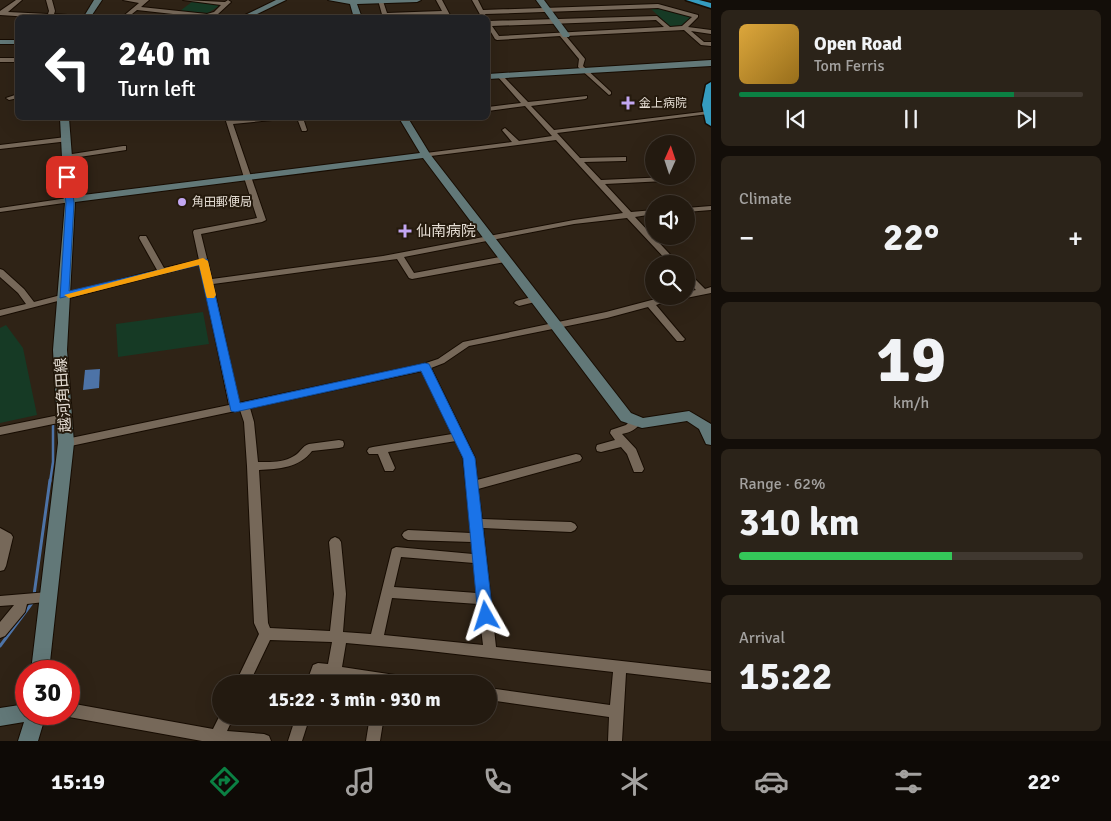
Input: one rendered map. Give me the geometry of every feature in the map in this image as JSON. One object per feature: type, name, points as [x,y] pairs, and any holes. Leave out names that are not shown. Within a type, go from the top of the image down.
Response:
[{"type":"highway","points":[[690,0],[711,6]]},
{"type":"highway","points":[[710,118],[708,100],[711,84]]},
{"type":"street","points":[[9,0],[19,0]]},
{"type":"street","points":[[1,13],[19,0]]},
{"type":"street","points":[[49,0],[52,11],[50,15]]},
{"type":"street","points":[[87,15],[98,0]]},
{"type":"street","points":[[126,0],[145,1]]},
{"type":"street","points":[[186,0],[228,2]]},
{"type":"street","points":[[249,15],[282,0]]},
{"type":"street","points":[[332,0],[417,0]]},
{"type":"street","points":[[439,0],[447,15]]},
{"type":"street","points":[[474,0],[483,15],[547,10],[658,6],[696,16],[685,28]]},
{"type":"street","points":[[540,0],[582,60],[580,66],[609,93]]},
{"type":"street","points":[[127,15],[145,1]]},
{"type":"street","points":[[178,12],[192,1]]},
{"type":"street","points":[[353,1],[357,15]]},
{"type":"street","points":[[380,1],[386,15]]},
{"type":"street","points":[[208,15],[216,13],[228,2]]},
{"type":"street","points":[[647,6],[669,29]]},
{"type":"street","points":[[136,8],[198,15]]},
{"type":"street","points":[[1,13],[33,15]]},
{"type":"street","points":[[490,23],[657,18]]},
{"type":"street","points":[[490,26],[497,38]]},
{"type":"street","points":[[685,28],[703,44],[711,44]]},
{"type":"street","points":[[490,38],[685,28],[711,32]]},
{"type":"street","points":[[0,42],[15,42]]},
{"type":"street","points":[[0,60],[15,60]]},
{"type":"street","points":[[490,77],[711,63]]},
{"type":"street","points":[[500,76],[666,255]]},
{"type":"street","points":[[9,98],[15,97]]},
{"type":"street","points":[[490,109],[585,97]]},
{"type":"street","points":[[0,210],[517,143],[555,135],[710,118]]},
{"type":"street","name":"越河角田線","points":[[41,660],[66,443],[60,350],[70,203],[68,200],[64,120]]},
{"type":"street","points":[[229,120],[262,220],[198,231],[208,282],[240,407],[249,422],[261,623],[266,634]]},
{"type":"street","points":[[301,120],[304,130]]},
{"type":"street","points":[[405,120],[426,155],[626,417],[636,422],[689,416],[705,426],[711,440]]},
{"type":"street","points":[[505,130],[517,143]]},
{"type":"street","points":[[0,147],[66,139]]},
{"type":"street","points":[[66,157],[123,148]]},
{"type":"street","points":[[579,160],[623,159]]},
{"type":"street","points":[[600,182],[645,180]]},
{"type":"street","points":[[695,209],[711,208]]},
{"type":"street","points":[[208,282],[399,256],[489,237],[645,213]]},
{"type":"street","points":[[143,238],[162,272]]},
{"type":"street","points":[[399,256],[412,276],[505,259]]},
{"type":"street","points":[[0,313],[203,261]]},
{"type":"street","points":[[0,272],[21,291],[32,305]]},
{"type":"street","points":[[695,282],[707,291]]},
{"type":"street","points":[[519,303],[536,299]]},
{"type":"street","points":[[66,443],[425,367],[441,361],[466,344],[607,315],[645,304]]},
{"type":"street","points":[[651,305],[680,339]]},
{"type":"street","points":[[425,367],[469,458],[490,652]]},
{"type":"street","points":[[0,430],[64,418]]},
{"type":"street","points":[[636,422],[630,428],[615,433],[632,452],[638,469]]},
{"type":"street","points":[[389,468],[378,451],[459,438]]},
{"type":"street","points":[[601,448],[624,442]]},
{"type":"street","points":[[253,466],[295,462],[303,458],[309,448],[338,444]]},
{"type":"street","points":[[472,486],[576,458]]},
{"type":"street","points":[[475,523],[571,527]]},
{"type":"street","points":[[0,533],[7,539],[0,566]]},
{"type":"street","points":[[408,534],[477,538]]},
{"type":"street","points":[[334,542],[340,594],[334,671]]},
{"type":"street","points":[[376,640],[396,552],[480,560]]},
{"type":"street","points":[[387,592],[484,599]]},
{"type":"street","points":[[0,602],[48,597]]},
{"type":"street","points":[[0,632],[20,608],[22,600]]},
{"type":"street","points":[[266,634],[376,640],[711,677]]},
{"type":"street","points":[[246,675],[266,634]]},
{"type":"street","points":[[615,741],[620,667]]},
{"type":"street","points":[[316,675],[318,669],[352,675]]},
{"type":"street","points":[[497,695],[617,712]]},
{"type":"street","points":[[80,712],[217,737],[264,741]]},
{"type":"street","points":[[0,717],[15,715]]},
{"type":"street","points":[[28,741],[33,725]]},
{"type":"street","points":[[217,737],[222,725]]},
{"type":"street","points":[[295,741],[300,725]]},
{"type":"street","points":[[372,741],[375,725]]},
{"type":"green space","points":[[193,1],[222,4],[208,13],[180,11]]},
{"type":"green space","points":[[649,7],[657,7],[692,17],[681,27],[670,27]]},
{"type":"green space","points":[[203,312],[209,344],[118,357],[116,324]]},
{"type":"green space","points":[[6,325],[23,348],[37,415],[0,423],[0,328]]},
{"type":"water","points":[[100,369],[99,388],[83,390],[85,370]]},
{"type":"waterway","points":[[50,482],[53,462],[53,424]]},
{"type":"waterway","points":[[34,595],[50,480]]},
{"type":"waterway","points":[[0,646],[32,603]]},
{"type":"slow traffic","points":[[69,295],[203,261],[211,295]]},
{"type":"place","name":"金上病院","points":[[628,103]]},
{"type":"place","name":"角田郵便局","points":[[182,202]]},
{"type":"place","name":"仙南病院","points":[[405,231]]},
{"type":"route","points":[[67,177],[68,200],[70,203],[63,296],[203,261],[235,408],[425,367],[469,458],[472,470],[475,523],[486,616]]}]
